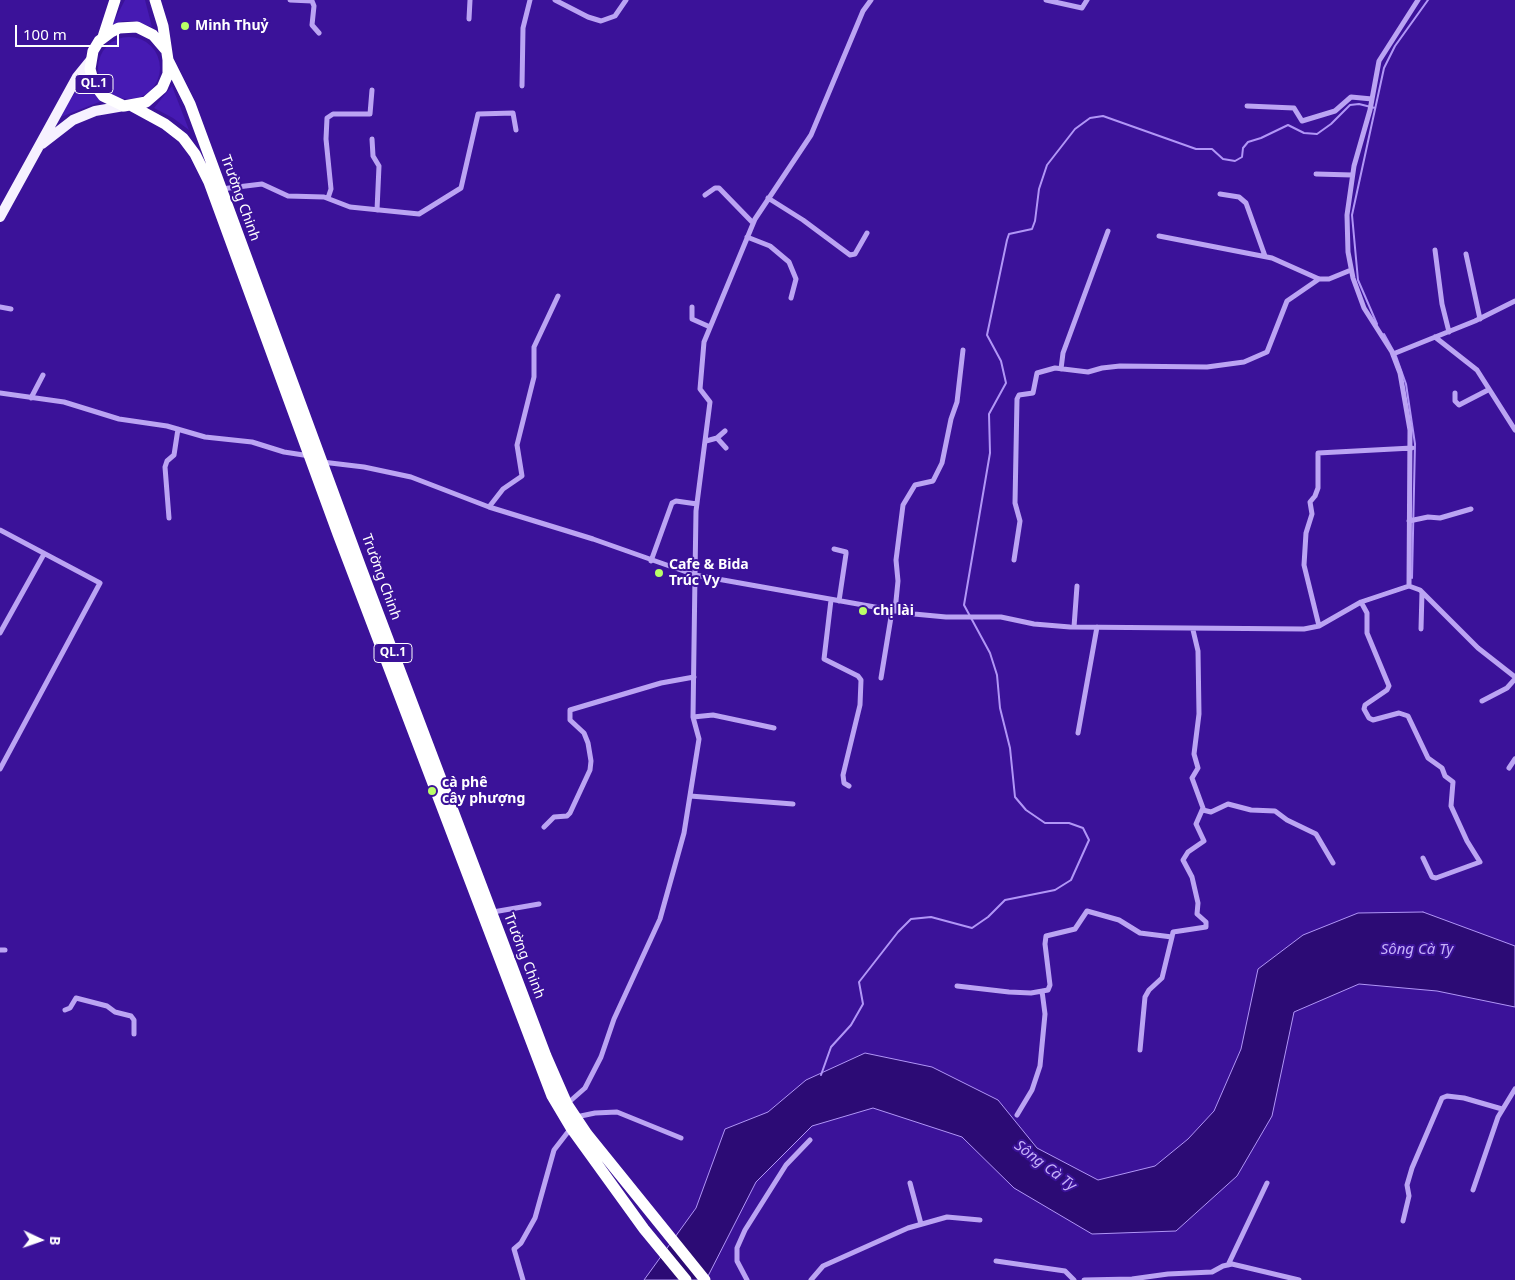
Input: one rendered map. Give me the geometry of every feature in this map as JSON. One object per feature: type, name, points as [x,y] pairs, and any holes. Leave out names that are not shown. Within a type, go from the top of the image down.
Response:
[{"type":"highway","name":"QL.1","points":[[115,0],[103,37],[93,51],[90,61],[92,77],[98,90],[110,101],[128,106],[146,102],[162,88],[168,74],[163,26],[155,0]]},
{"type":"highway","name":"QL.1","points":[[103,37],[119,28],[137,28],[154,35],[166,54]]},
{"type":"highway","name":"Trường Chinh","points":[[166,54],[190,104],[546,1056],[567,1104],[603,1157],[660,1223],[705,1280]]},
{"type":"highway","name":"Trường Chinh","points":[[128,106],[179,135],[199,160],[536,1058],[552,1096],[570,1128],[644,1229],[686,1280]]},
{"type":"main road","points":[[0,217],[82,69],[90,61]]},
{"type":"main road","points":[[36,149],[60,128],[73,120],[95,111],[128,106]]},
{"type":"street","points":[[290,0],[312,1],[314,6],[312,25],[319,34]]},
{"type":"street","points":[[469,18],[470,0]]},
{"type":"street","points":[[522,86],[523,28],[530,0]]},
{"type":"street","points":[[555,0],[593,20],[601,22],[615,16],[626,0]]},
{"type":"street","points":[[567,1104],[591,1079],[614,1019],[660,919],[684,833],[699,739],[694,718],[697,504],[710,402],[701,390],[700,385],[704,342],[753,223],[811,135],[863,11],[871,0]]},
{"type":"street","points":[[1046,0],[1082,8],[1087,0]]},
{"type":"street","points":[[1409,586],[1412,448],[1403,386],[1397,352],[1362,304],[1351,270],[1347,215],[1352,175],[1372,99],[1380,57],[1418,0]]},
{"type":"street","points":[[328,198],[331,189],[326,139],[327,118],[333,114],[370,114],[372,90]]},
{"type":"street","points":[[1247,106],[1294,108],[1302,121],[1335,111],[1351,97],[1372,99]]},
{"type":"street","points":[[221,189],[262,184],[288,196],[328,198],[350,207],[420,214],[459,190],[478,114],[513,113],[516,130]]},
{"type":"street","points":[[372,139],[373,156],[378,166],[377,210]]},
{"type":"street","points":[[1316,174],[1352,175]]},
{"type":"street","points":[[705,195],[714,188],[719,188],[753,223]]},
{"type":"street","points":[[1220,194],[1239,197],[1246,203],[1265,256]]},
{"type":"street","points":[[768,198],[803,220],[850,255],[854,254],[867,233]]},
{"type":"street","points":[[1061,369],[1063,353],[1108,231]]},
{"type":"street","points":[[747,236],[770,246],[789,262],[796,279],[791,298]]},
{"type":"street","points":[[1159,236],[1265,256],[1319,279],[1329,279],[1351,270]]},
{"type":"street","points":[[1435,250],[1442,304],[1449,332]]},
{"type":"street","points":[[1466,254],[1480,319]]},
{"type":"street","points":[[1014,560],[1020,521],[1015,503],[1017,399],[1019,395],[1033,393],[1037,373],[1055,368],[1088,372],[1120,366],[1207,367],[1244,362],[1267,352],[1287,301],[1319,279]]},
{"type":"street","points":[[489,507],[503,489],[522,476],[517,445],[534,377],[535,343],[558,296]]},
{"type":"street","points":[[1397,352],[1480,319],[1515,300]]},
{"type":"street","points":[[0,307],[11,309]]},
{"type":"street","points":[[692,307],[692,319],[710,327]]},
{"type":"street","points":[[1434,337],[1475,368],[1515,430]]},
{"type":"street","points":[[881,678],[898,581],[896,560],[902,505],[914,485],[933,481],[942,464],[951,419],[957,402],[963,350]]},
{"type":"street","points":[[31,398],[43,375]]},
{"type":"street","points":[[1455,393],[1455,402],[1459,405],[1488,390]]},
{"type":"street","points":[[0,393],[64,402],[119,419],[178,429],[205,437],[252,442],[284,452],[309,456],[323,462],[407,476],[489,507],[593,539],[651,561],[695,574],[894,611],[946,617],[1001,617],[1034,624],[1074,627],[1291,630],[1319,626],[1361,602],[1409,586],[1422,592],[1478,648],[1515,678],[1500,692],[1482,701]]},
{"type":"street","points":[[169,518],[165,467],[166,461],[174,455],[178,429]]},
{"type":"street","points":[[706,441],[717,438],[725,431]]},
{"type":"street","points":[[717,438],[726,448]]},
{"type":"street","points":[[1319,626],[1304,565],[1306,533],[1312,514],[1310,502],[1318,488],[1318,453],[1412,448]]},
{"type":"street","points":[[651,561],[665,527],[672,503],[676,501],[697,504]]},
{"type":"street","points":[[1410,521],[1425,517],[1440,518],[1471,509]]},
{"type":"street","points":[[0,530],[100,583],[0,769]]},
{"type":"street","points":[[834,549],[846,552],[839,601]]},
{"type":"street","points":[[0,633],[44,554]]},
{"type":"street","points":[[1074,627],[1077,586]]},
{"type":"street","points":[[1422,592],[1422,629]]},
{"type":"street","points":[[830,600],[824,659],[858,676],[861,680],[860,705],[843,775],[844,783],[849,786]]},
{"type":"street","points":[[1361,602],[1367,613],[1367,633],[1389,686],[1387,690],[1365,705],[1364,709],[1369,718],[1373,720],[1399,713],[1408,716],[1428,758],[1442,768],[1445,776],[1453,782],[1452,806],[1467,841],[1480,862],[1436,878],[1432,877],[1423,858]]},
{"type":"street","points":[[1078,733],[1097,627]]},
{"type":"street","points":[[1140,1050],[1145,997],[1149,990],[1162,978],[1174,932],[1202,929],[1206,926],[1197,914],[1198,903],[1192,877],[1183,860],[1188,852],[1204,841],[1196,826],[1203,810],[1192,778],[1198,768],[1194,754],[1199,714],[1198,651],[1193,630]]},
{"type":"street","points":[[1509,672],[1515,670]]},
{"type":"street","points":[[544,827],[551,819],[567,816],[570,813],[590,770],[591,760],[588,743],[584,733],[570,720],[570,710],[661,683],[694,677]]},
{"type":"street","points":[[694,718],[713,714],[774,728]]},
{"type":"street","points":[[1509,768],[1515,759]]},
{"type":"street","points":[[690,796],[793,804]]},
{"type":"street","points":[[1203,810],[1211,812],[1228,804],[1255,810],[1275,811],[1287,820],[1316,834],[1334,863]]},
{"type":"street","points":[[492,912],[539,904]]},
{"type":"street","points":[[957,986],[1009,992],[1042,992],[1048,990],[1050,985],[1045,944],[1046,936],[1075,929],[1087,911],[1119,920],[1140,933],[1172,938]]},
{"type":"street","points":[[1017,1115],[1032,1090],[1040,1066],[1045,1014],[1042,992]]},
{"type":"street","points":[[65,1010],[70,1008],[76,998],[107,1006],[115,1012],[131,1016],[134,1020],[134,1034]]},
{"type":"street","points":[[1473,1190],[1502,1109],[1515,1089]]},
{"type":"street","points":[[1403,1221],[1410,1196],[1407,1185],[1412,1168],[1442,1098],[1464,1098],[1502,1109]]},
{"type":"street","points":[[576,1117],[617,1112],[681,1138]]},
{"type":"street","points":[[523,1280],[514,1249],[521,1243],[534,1218],[554,1150],[570,1128]]},
{"type":"street","points":[[747,1280],[737,1262],[737,1248],[745,1230],[786,1164],[810,1140]]},
{"type":"street","points":[[910,1183],[921,1224]]},
{"type":"street","points":[[1228,1265],[1267,1183]]},
{"type":"street","points":[[811,1280],[823,1266],[921,1224],[947,1217],[980,1220]]},
{"type":"street","points":[[996,1261],[1065,1271],[1074,1280]]},
{"type":"street","points":[[1084,1280],[1132,1280],[1168,1274],[1212,1272],[1228,1265],[1244,1266],[1299,1280]]},
{"type":"street","points":[[1209,1280],[1212,1272]]},
{"type":"shaded area","points":[[125,0],[145,0],[152,27],[134,21],[123,21],[112,25]]},
{"type":"shaded area","points":[[129,37],[141,40],[151,46],[157,56],[160,68],[157,80],[151,90],[141,96],[129,99],[117,96],[107,90],[101,80],[98,68],[101,56],[107,46],[117,40]]},
{"type":"shaded area","points":[[87,75],[90,89],[102,101],[58,118]]},
{"type":"shaded area","points":[[172,86],[189,130],[173,118],[154,108]]},
{"type":"water","name":"Sông Cà Ty","points":[[1423,912],[1515,946],[1515,1007],[1437,991],[1359,984],[1294,1012],[1272,1116],[1237,1176],[1176,1231],[1092,1234],[1014,1188],[962,1137],[873,1108],[812,1126],[756,1182],[706,1280],[644,1280],[696,1208],[725,1129],[768,1112],[806,1080],[865,1053],[932,1067],[998,1100],[1037,1148],[1098,1180],[1155,1166],[1188,1139],[1214,1111],[1241,1049],[1258,969],[1303,935],[1358,913]]},
{"type":"waterway","points":[[1377,324],[1358,280],[1352,215],[1384,68],[1395,46],[1428,0]]},
{"type":"waterway","points":[[821,1075],[831,1047],[851,1025],[863,1004],[859,982],[898,932],[911,919],[931,917],[972,928],[988,917],[1005,900],[1055,890],[1071,880],[1089,840],[1083,828],[1069,823],[1045,823],[1026,810],[1015,797],[1010,748],[1000,708],[997,675],[990,653],[964,605],[990,453],[989,414],[1006,383],[1001,361],[987,335],[1009,234],[1032,229],[1035,221],[1039,189],[1047,165],[1075,129],[1090,118],[1103,116],[1196,149],[1212,149],[1223,159],[1235,161],[1242,157],[1243,148],[1248,142],[1288,125],[1304,133],[1317,134],[1331,124],[1350,105],[1359,104],[1375,108]]},
{"type":"waterway","points":[[1384,334],[1394,352]]},
{"type":"waterway","points":[[1396,356],[1406,384],[1415,444],[1412,578]]},
{"type":"place","name":"Minh Thuỷ","points":[[185,26]]},
{"type":"place","name":"Cafe & Bida Trúc Vy","points":[[659,573]]},
{"type":"place","name":"chị lài","points":[[863,611]]},
{"type":"place","name":"cà phê cây phượng","points":[[432,791]]}]
